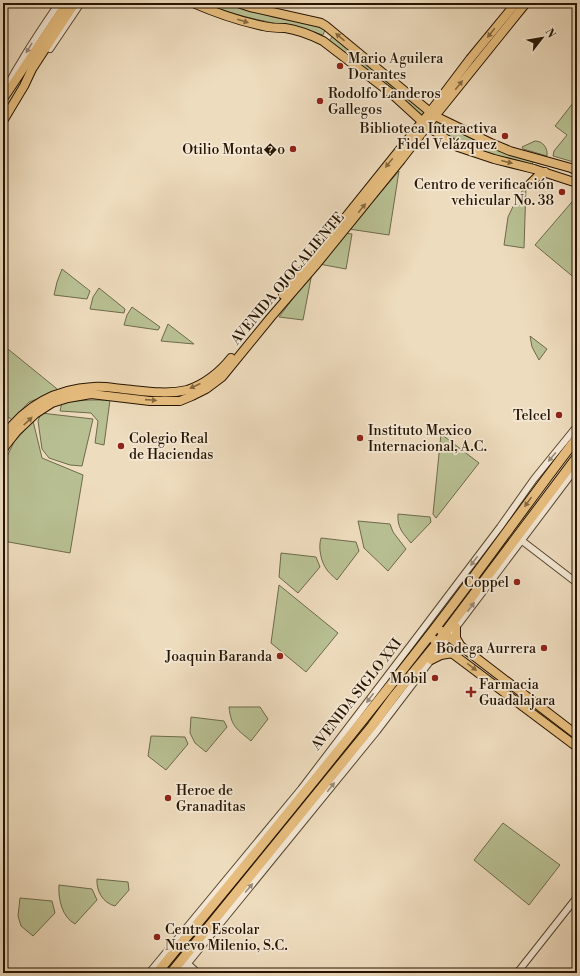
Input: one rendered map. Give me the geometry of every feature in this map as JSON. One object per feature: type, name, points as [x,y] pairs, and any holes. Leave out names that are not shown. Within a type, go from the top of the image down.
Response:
[{"type":"highway","name":"AVENIDA SIGLO XXI","points":[[157,973],[201,915],[323,765],[385,684],[436,628],[495,541],[577,438]]},
{"type":"highway","points":[[171,973],[236,898],[374,728],[395,694],[440,644],[577,457]]},
{"type":"highway","points":[[395,694],[417,678]]},
{"type":"main road","points":[[3,121],[24,86],[67,3]]},
{"type":"main road","points":[[4,98],[75,3]]},
{"type":"main road","points":[[193,3],[214,12],[253,24],[293,30],[313,36],[323,41],[392,94],[425,124],[458,147],[494,159],[534,168],[577,183]]},
{"type":"main road","points":[[238,3],[321,23],[433,114],[491,144],[577,171]]},
{"type":"main road","name":"AVENIDA OJOCALIENTE","points":[[433,114],[470,59],[516,3]]},
{"type":"main road","name":"AVENIDA OJOCALIENTE","points":[[3,437],[11,426],[30,407],[49,397],[77,388],[94,387],[150,392],[171,392],[187,390],[197,386],[219,372],[526,3]]},
{"type":"main road","name":"AVENIDA OJOCALIENTE","points":[[3,450],[17,431],[35,414],[52,403],[68,398],[91,394],[150,401],[180,401],[206,389],[222,377],[401,160],[425,124]]},
{"type":"main road","points":[[530,184],[538,176],[545,172]]},
{"type":"main road","points":[[456,627],[456,638],[461,647]]},
{"type":"main road","points":[[436,628],[577,735]]},
{"type":"main road","points":[[429,636],[577,747]]},
{"type":"main road","points":[[431,660],[441,655],[453,653]]},
{"type":"street","points":[[4,98],[7,86],[17,67],[59,3]]},
{"type":"street","points":[[24,86],[81,3]]},
{"type":"street","name":"AVENIDA SIGLO XXI","points":[[385,684],[413,642],[495,541],[534,479],[577,426]]},
{"type":"street","points":[[446,635],[456,627],[577,467]]},
{"type":"street","points":[[521,540],[577,583]]},
{"type":"street","points":[[374,728],[417,678],[431,660],[440,644]]},
{"type":"street","points":[[517,973],[577,897]]},
{"type":"street","points":[[180,973],[236,898]]},
{"type":"street","name":"AVENIDA SIGLO XXI","points":[[149,973],[201,915]]},
{"type":"street","points":[[188,964],[198,973]]},
{"type":"green space","points":[[204,3],[229,3],[273,17],[315,25],[325,30],[323,35],[218,9]]},
{"type":"green space","points":[[333,36],[426,112],[422,116],[329,41]]},
{"type":"green space","points":[[577,98],[577,163],[553,156],[554,151],[567,135],[555,126]]},
{"type":"green space","points":[[436,121],[487,146],[531,160],[533,163],[529,165],[459,145],[432,126]]},
{"type":"green space","points":[[535,141],[540,142],[544,146],[547,150],[547,156],[523,149],[522,147]]},
{"type":"green space","points":[[399,171],[389,235],[349,229]]},
{"type":"green space","points":[[526,186],[524,248],[504,245],[508,217],[517,198]]},
{"type":"green space","points":[[577,196],[577,280],[535,245]]},
{"type":"green space","points":[[344,233],[352,234],[346,269],[319,264]]},
{"type":"green space","points":[[62,269],[90,291],[87,299],[54,295]]},
{"type":"green space","points":[[312,273],[303,320],[279,317]]},
{"type":"green space","points":[[99,288],[125,309],[124,313],[90,309],[93,297]]},
{"type":"green space","points":[[132,307],[160,327],[158,330],[124,325],[127,315]]},
{"type":"green space","points":[[168,324],[194,344],[161,341]]},
{"type":"green space","points":[[530,336],[547,349],[539,360],[532,347]]},
{"type":"green space","points":[[3,345],[58,391],[29,402],[12,420],[3,413]]},
{"type":"green space","points":[[110,400],[104,445],[95,443],[98,421],[91,413],[60,411],[62,402]]},
{"type":"green space","points":[[41,413],[93,419],[82,466],[70,465],[49,458],[42,449],[38,421]]},
{"type":"green space","points":[[33,421],[42,458],[83,475],[70,553],[3,541],[3,465],[14,442]]},
{"type":"green space","points":[[441,434],[479,463],[436,518],[433,514]]},
{"type":"green space","points":[[398,514],[430,517],[431,522],[411,543],[403,533],[398,523]]},
{"type":"green space","points":[[358,521],[390,524],[393,532],[406,549],[388,571],[364,548]]},
{"type":"green space","points":[[321,538],[356,542],[359,551],[337,580],[328,571],[323,563],[320,550]]},
{"type":"green space","points":[[281,553],[316,557],[320,567],[298,593],[279,577]]},
{"type":"green space","points":[[279,585],[338,633],[306,672],[271,643]]},
{"type":"green space","points":[[229,707],[260,707],[268,719],[251,741],[238,730],[233,723]]},
{"type":"green space","points":[[191,717],[224,721],[227,727],[206,752],[195,743],[190,733]]},
{"type":"green space","points":[[151,736],[185,737],[188,744],[166,770],[148,756]]},
{"type":"green space","points":[[503,823],[560,865],[529,905],[474,860]]},
{"type":"green space","points":[[97,879],[128,882],[129,890],[115,906],[107,902],[101,896]]},
{"type":"green space","points":[[59,885],[92,889],[97,900],[75,924],[64,912],[60,902]]},
{"type":"green space","points":[[20,898],[52,901],[55,913],[33,936],[21,926],[18,916]]},
{"type":"place","name":"Mario Aguilera Dorantes","points":[[340,66]]},
{"type":"place","name":"Rodolfo Landeros Gallegos","points":[[320,101]]},
{"type":"place","name":"Biblioteca Interactiva Fidel Velázquez","points":[[505,136]]},
{"type":"place","name":"Otilio Monta�o","points":[[293,149]]},
{"type":"place","name":"Centro de verificación vehicular No. 38","points":[[562,192]]},
{"type":"place","name":"Telcel","points":[[559,415]]},
{"type":"place","name":"Instituto Mexico Internacional, A.C.","points":[[360,438]]},
{"type":"place","name":"Colegio Real de Haciendas","points":[[121,446]]},
{"type":"place","name":"Coppel","points":[[517,582]]},
{"type":"place","name":"Bodega Aurrera","points":[[544,648]]},
{"type":"place","name":"Joaquin Baranda","points":[[280,656]]},
{"type":"place","name":"Mobil","points":[[435,678]]},
{"type":"place","name":"Farmacia Guadalajara","points":[[471,692]]},
{"type":"place","name":"Heroe de Granaditas","points":[[168,798]]},
{"type":"place","name":"Centro Escolar Nuevo Milenio, S.C.","points":[[157,937]]}]
